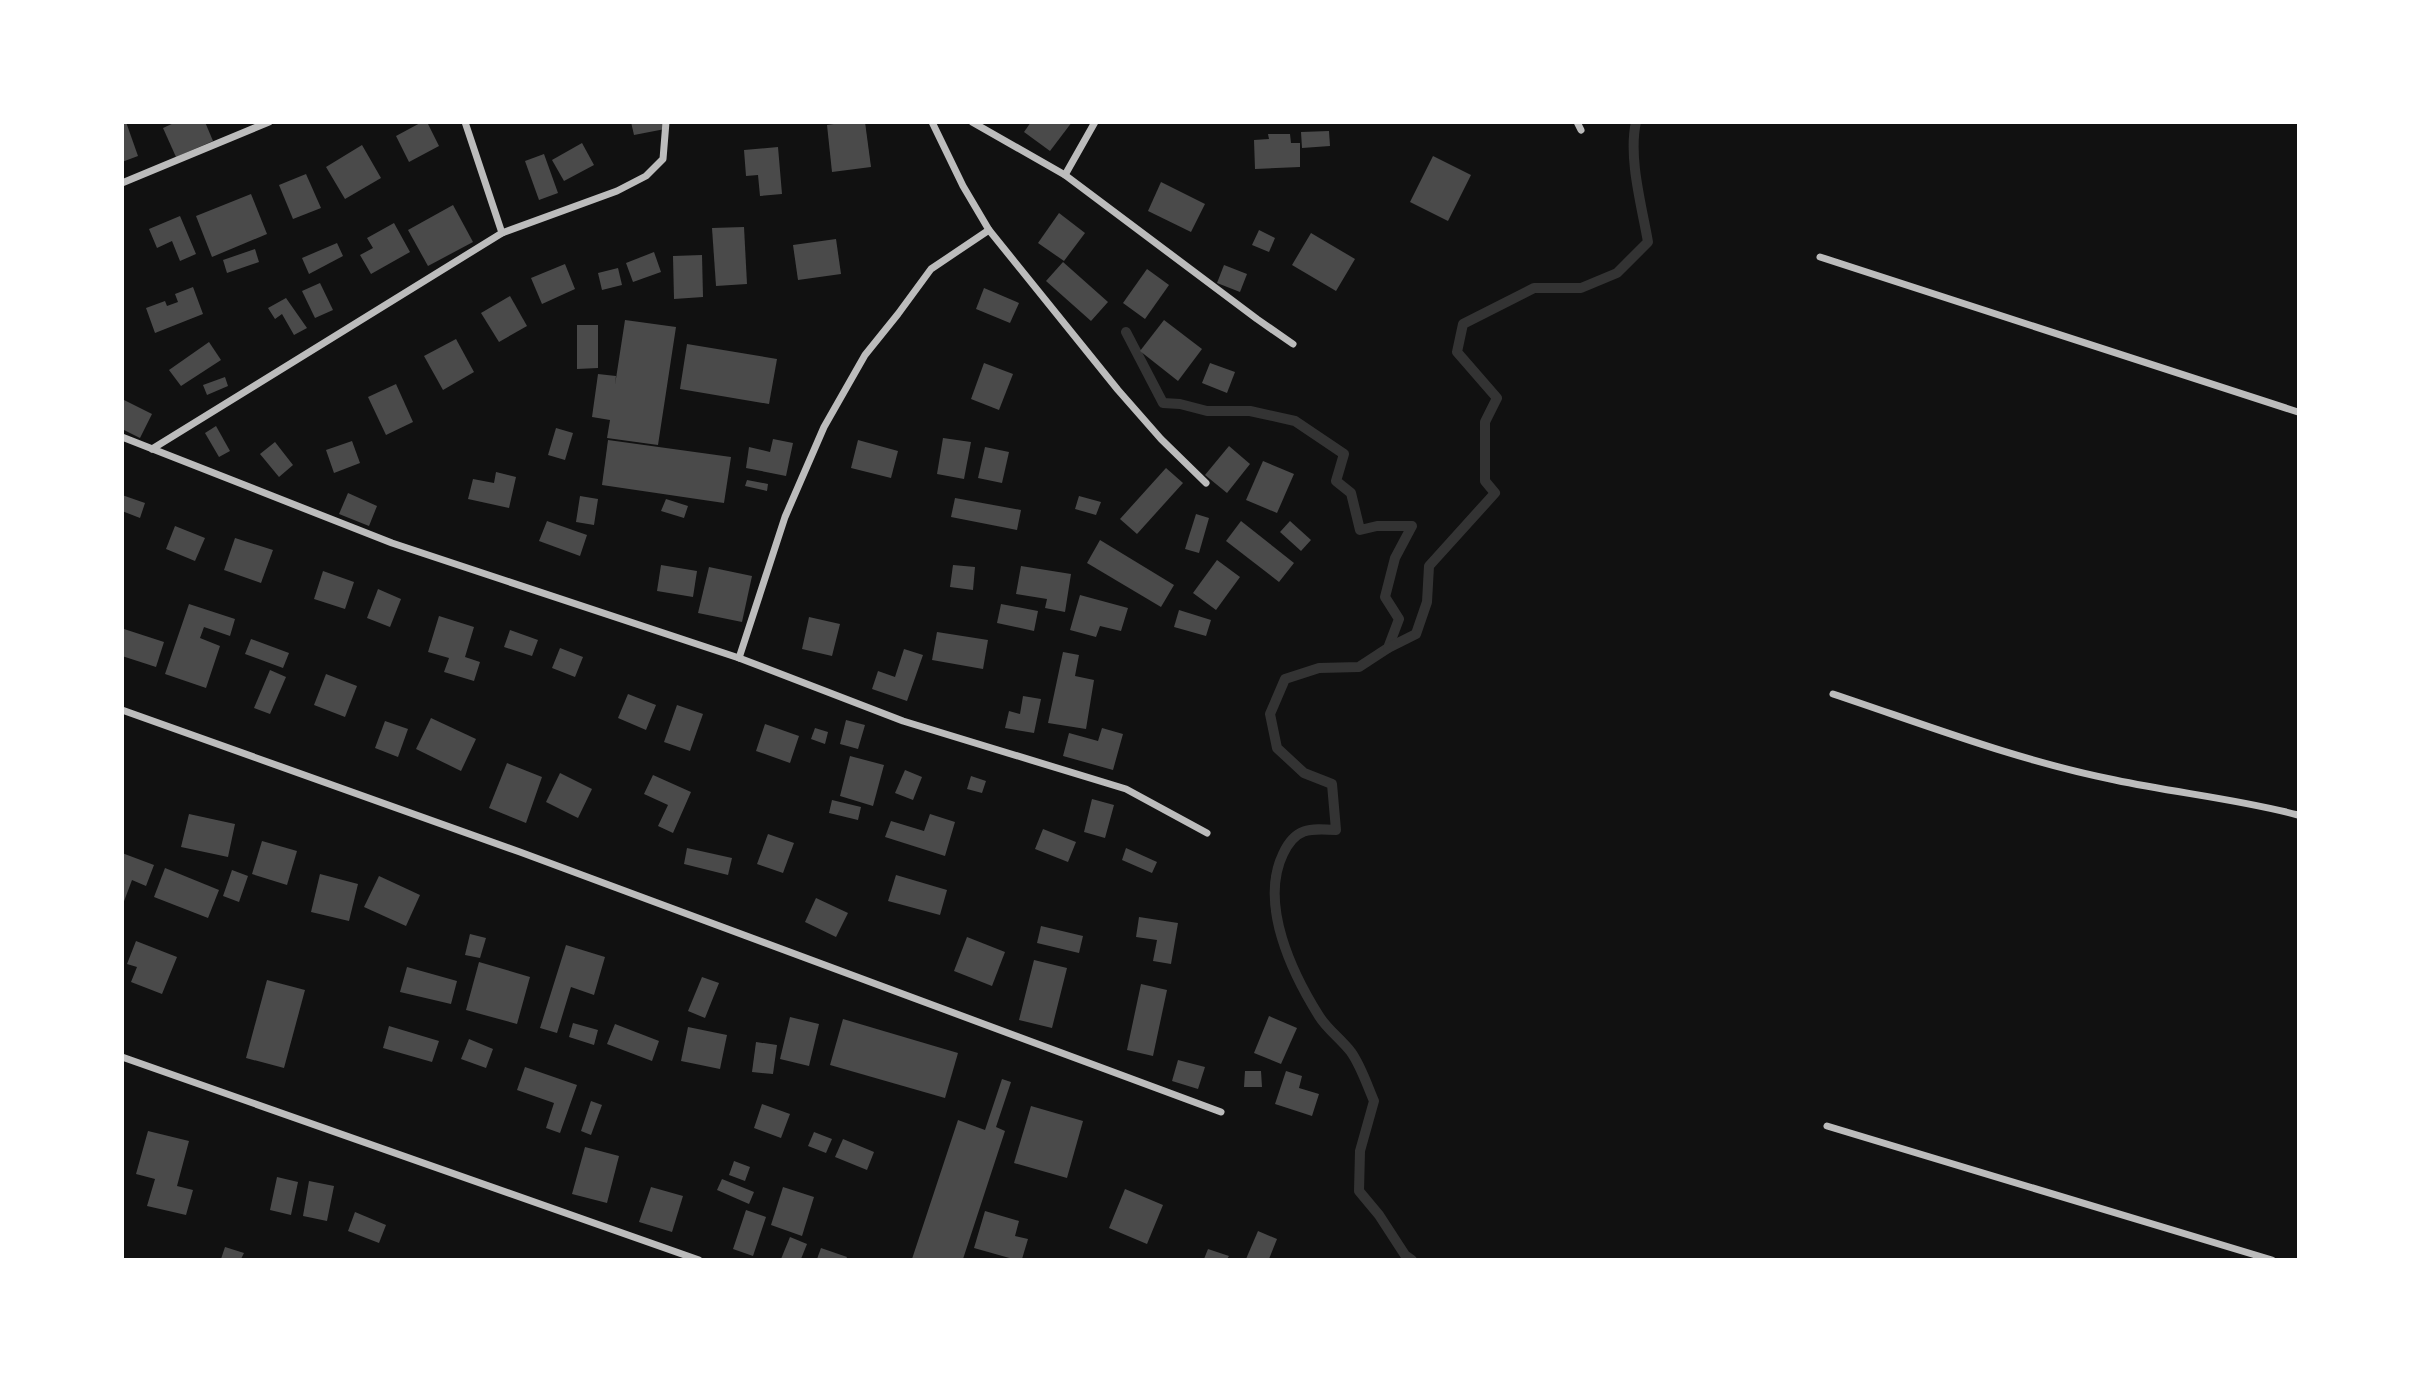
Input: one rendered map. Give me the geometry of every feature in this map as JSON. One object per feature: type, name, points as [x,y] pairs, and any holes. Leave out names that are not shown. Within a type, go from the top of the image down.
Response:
[{"type":"street","points":[[122,183],[269,122]]},
{"type":"street","points":[[465,122],[502,233]]},
{"type":"street","points":[[152,449],[502,233],[617,191],[646,176],[663,159],[666,122]]},
{"type":"street","points":[[932,122],[962,186],[989,230],[1118,390],[1161,439],[1206,483]]},
{"type":"street","points":[[972,122],[1065,175],[1256,320],[1293,344]]},
{"type":"street","points":[[1065,175],[1095,122]]},
{"type":"street","points":[[739,658],[785,517],[824,427],[864,355],[931,269],[989,230]]},
{"type":"street","points":[[1820,257],[2298,412]]},
{"type":"street","points":[[122,436],[392,543],[739,658],[903,721],[1126,789],[1207,833]]},
{"type":"street","points":[[1833,694],[2021,757],[2115,780],[2254,803],[2298,815]]},
{"type":"street","points":[[122,710],[520,852],[1221,1112]]},
{"type":"street","points":[[122,1057],[699,1259]]},
{"type":"street","points":[[1827,1126],[2272,1259]]},
{"type":"building","points":[[122,122],[126,122],[138,156],[122,162]]},
{"type":"building","points":[[176,122],[205,122],[213,141],[176,157],[163,128]]},
{"type":"building","points":[[427,122],[439,146],[409,162],[396,136]]},
{"type":"building","points":[[631,122],[663,122],[665,129],[634,135]]},
{"type":"building","points":[[865,122],[871,167],[832,172],[827,125]]},
{"type":"building","points":[[1031,122],[1072,122],[1050,151],[1024,132]]},
{"type":"building","points":[[1329,131],[1330,146],[1302,148],[1301,132]]},
{"type":"building","points":[[1268,134],[1290,134],[1291,143],[1300,143],[1300,167],[1255,169],[1254,140],[1269,139]]},
{"type":"building","points":[[582,143],[594,165],[564,181],[552,160]]},
{"type":"building","points":[[362,145],[381,178],[345,199],[326,167]]},
{"type":"building","points":[[778,147],[782,194],[760,196],[758,175],[746,176],[744,150]]},
{"type":"building","points":[[544,154],[558,193],[539,200],[525,161]]},
{"type":"building","points":[[1433,156],[1471,175],[1448,221],[1410,202]]},
{"type":"building","points":[[306,174],[321,208],[293,219],[279,185]]},
{"type":"building","points":[[1161,182],[1205,204],[1191,232],[1148,211]]},
{"type":"building","points":[[251,194],[267,234],[212,257],[196,216]]},
{"type":"building","points":[[453,205],[473,242],[428,266],[408,230]]},
{"type":"building","points":[[1059,213],[1085,233],[1064,261],[1038,243]]},
{"type":"building","points":[[180,216],[196,254],[180,261],[172,241],[157,248],[149,229]]},
{"type":"building","points":[[394,223],[410,252],[371,274],[360,255],[373,248],[367,238]]},
{"type":"building","points":[[744,227],[747,284],[716,286],[712,228]]},
{"type":"building","points":[[1259,230],[1275,238],[1269,252],[1252,245]]},
{"type":"building","points":[[1311,233],[1355,259],[1336,291],[1292,265]]},
{"type":"building","points":[[836,239],[841,274],[798,280],[793,245]]},
{"type":"building","points":[[337,243],[343,256],[309,274],[302,258]]},
{"type":"building","points":[[255,249],[259,262],[227,273],[223,260]]},
{"type":"building","points":[[654,252],[661,272],[633,282],[626,263]]},
{"type":"building","points":[[702,255],[703,297],[674,299],[673,256]]},
{"type":"building","points":[[1063,262],[1108,302],[1091,321],[1046,281]]},
{"type":"building","points":[[565,264],[575,289],[542,304],[531,278]]},
{"type":"building","points":[[1224,265],[1247,274],[1240,292],[1217,283]]},
{"type":"building","points":[[618,268],[622,285],[602,290],[598,273]]},
{"type":"building","points":[[1147,269],[1169,285],[1145,319],[1123,303]]},
{"type":"building","points":[[320,283],[333,310],[315,318],[302,291]]},
{"type":"building","points":[[193,287],[203,314],[155,333],[146,308],[165,301],[167,306],[178,302],[175,294]]},
{"type":"building","points":[[984,288],[1019,303],[1010,323],[976,309]]},
{"type":"building","points":[[510,296],[527,326],[499,342],[481,313]]},
{"type":"building","points":[[286,298],[307,328],[294,335],[282,314],[275,319],[268,308]]},
{"type":"building","points":[[625,320],[676,327],[658,445],[607,438],[610,420],[592,417],[598,374],[616,376],[615,385]]},
{"type":"building","points":[[1164,320],[1202,349],[1178,381],[1140,351]]},
{"type":"building","points":[[577,325],[598,325],[598,368],[577,369]]},
{"type":"building","points":[[456,339],[474,372],[443,390],[424,356]]},
{"type":"building","points":[[209,342],[221,360],[181,386],[169,370]]},
{"type":"building","points":[[687,344],[777,359],[769,404],[680,389]]},
{"type":"building","points":[[984,363],[1013,374],[999,410],[971,399]]},
{"type":"building","points":[[1210,363],[1235,372],[1227,393],[1202,383]]},
{"type":"building","points":[[225,377],[228,386],[207,395],[203,385]]},
{"type":"building","points":[[396,384],[413,422],[386,435],[368,397]]},
{"type":"building","points":[[122,399],[152,414],[140,438],[122,429]]},
{"type":"building","points":[[216,426],[230,451],[219,457],[205,433]]},
{"type":"building","points":[[556,428],[573,433],[565,460],[548,455]]},
{"type":"building","points":[[943,438],[971,442],[964,479],[937,474]]},
{"type":"building","points":[[773,439],[793,443],[786,476],[746,468],[749,447],[770,452]]},
{"type":"building","points":[[608,440],[731,457],[724,503],[602,485]]},
{"type":"building","points":[[858,440],[898,451],[891,478],[851,468]]},
{"type":"building","points":[[352,441],[360,463],[334,473],[326,450]]},
{"type":"building","points":[[275,442],[293,465],[279,477],[260,454]]},
{"type":"building","points":[[1229,446],[1250,464],[1227,493],[1205,475]]},
{"type":"building","points":[[985,447],[1009,452],[1002,483],[978,478]]},
{"type":"building","points":[[1263,461],[1294,474],[1277,513],[1246,500]]},
{"type":"building","points":[[1166,468],[1183,483],[1137,534],[1120,519]]},
{"type":"building","points":[[496,472],[516,477],[509,508],[468,499],[473,479],[494,483]]},
{"type":"building","points":[[747,480],[768,484],[767,491],[745,486]]},
{"type":"building","points":[[348,493],[377,506],[369,526],[339,514]]},
{"type":"building","points":[[122,495],[145,503],[140,518],[122,511]]},
{"type":"building","points":[[580,496],[598,499],[594,525],[576,522]]},
{"type":"building","points":[[1079,496],[1101,502],[1096,515],[1075,509]]},
{"type":"building","points":[[955,498],[1021,510],[1017,530],[951,517]]},
{"type":"building","points":[[666,499],[688,506],[684,518],[661,511]]},
{"type":"building","points":[[1196,514],[1209,518],[1199,553],[1185,549]]},
{"type":"building","points":[[547,521],[587,535],[580,556],[539,541]]},
{"type":"building","points":[[1241,521],[1294,563],[1279,582],[1226,541]]},
{"type":"building","points":[[1290,521],[1311,540],[1301,551],[1280,532]]},
{"type":"building","points":[[175,526],[205,538],[195,561],[166,549]]},
{"type":"building","points":[[235,538],[273,550],[261,583],[224,570]]},
{"type":"building","points":[[1100,540],[1174,585],[1161,607],[1087,563]]},
{"type":"building","points":[[1217,560],[1240,577],[1216,610],[1193,593]]},
{"type":"building","points":[[661,565],[697,571],[693,597],[657,591]]},
{"type":"building","points":[[953,565],[975,567],[973,590],[950,587]]},
{"type":"building","points":[[1021,566],[1071,574],[1065,612],[1045,608],[1047,599],[1016,594]]},
{"type":"building","points":[[709,567],[752,576],[742,622],[698,613]]},
{"type":"building","points":[[323,571],[354,582],[345,609],[314,599]]},
{"type":"building","points":[[378,589],[401,599],[390,627],[367,618]]},
{"type":"building","points":[[1080,595],[1128,608],[1121,631],[1100,626],[1096,637],[1070,630]]},
{"type":"building","points":[[189,604],[235,619],[230,636],[204,627],[200,638],[220,646],[206,688],[165,674]]},
{"type":"building","points":[[1001,604],[1038,611],[1034,631],[997,623]]},
{"type":"building","points":[[1179,610],[1211,620],[1206,636],[1174,627]]},
{"type":"building","points":[[439,616],[474,627],[465,657],[480,662],[474,681],[444,672],[449,658],[428,652]]},
{"type":"building","points":[[809,617],[840,624],[832,656],[802,649]]},
{"type":"building","points":[[124,629],[164,642],[156,667],[122,656]]},
{"type":"building","points":[[510,630],[538,640],[532,656],[504,647]]},
{"type":"building","points":[[937,632],[988,640],[983,669],[932,660]]},
{"type":"building","points":[[251,639],[289,653],[283,668],[245,654]]},
{"type":"building","points":[[560,648],[583,657],[575,677],[552,668]]},
{"type":"building","points":[[904,649],[923,655],[907,701],[872,689],[878,671],[895,677]]},
{"type":"building","points":[[1063,652],[1079,655],[1075,676],[1094,680],[1086,729],[1048,723]]},
{"type":"building","points":[[270,670],[286,677],[270,714],[254,708]]},
{"type":"building","points":[[326,674],[357,686],[345,717],[314,705]]},
{"type":"building","points":[[628,694],[656,705],[646,730],[618,718]]},
{"type":"building","points":[[1023,696],[1041,699],[1034,733],[1005,728],[1009,711],[1020,714]]},
{"type":"building","points":[[677,705],[703,714],[690,751],[664,742]]},
{"type":"building","points":[[431,718],[476,739],[461,771],[416,749]]},
{"type":"building","points":[[846,720],[865,725],[858,749],[840,744]]},
{"type":"building","points":[[385,721],[408,729],[398,757],[375,748]]},
{"type":"building","points":[[765,724],[799,736],[790,763],[756,751]]},
{"type":"building","points":[[815,728],[828,732],[825,744],[811,739]]},
{"type":"building","points":[[1102,728],[1123,734],[1113,770],[1063,756],[1069,733],[1098,741]]},
{"type":"building","points":[[850,756],[884,765],[873,806],[840,796]]},
{"type":"building","points":[[507,763],[542,777],[526,823],[489,808]]},
{"type":"building","points":[[905,770],[922,777],[913,800],[895,793]]},
{"type":"building","points":[[560,773],[592,789],[578,818],[546,802]]},
{"type":"building","points":[[653,775],[691,792],[673,833],[658,826],[668,805],[644,794]]},
{"type":"building","points":[[971,776],[986,781],[982,793],[967,789]]},
{"type":"building","points":[[1092,799],[1114,805],[1105,838],[1084,832]]},
{"type":"building","points":[[832,800],[861,807],[858,820],[829,813]]},
{"type":"building","points":[[189,814],[235,824],[228,857],[181,847]]},
{"type":"building","points":[[930,814],[955,822],[945,856],[885,837],[891,821],[924,831]]},
{"type":"building","points":[[1043,829],[1076,842],[1068,862],[1035,849]]},
{"type":"building","points":[[768,834],[794,843],[783,873],[757,864]]},
{"type":"building","points":[[262,841],[297,851],[287,885],[252,874]]},
{"type":"building","points":[[687,848],[732,858],[728,875],[684,864]]},
{"type":"building","points":[[1126,848],[1157,862],[1152,873],[1122,860]]},
{"type":"building","points":[[122,853],[154,865],[146,886],[132,880],[123,904]]},
{"type":"building","points":[[165,868],[219,890],[208,918],[154,897]]},
{"type":"building","points":[[232,870],[248,876],[239,902],[223,896]]},
{"type":"building","points":[[320,874],[358,884],[349,921],[311,912]]},
{"type":"building","points":[[896,875],[947,890],[940,915],[888,901]]},
{"type":"building","points":[[379,876],[420,895],[406,926],[364,907]]},
{"type":"building","points":[[816,898],[848,913],[836,937],[805,922]]},
{"type":"building","points":[[1139,917],[1178,923],[1171,964],[1153,961],[1157,940],[1136,937]]},
{"type":"building","points":[[1041,926],[1083,936],[1079,953],[1037,943]]},
{"type":"building","points":[[470,934],[486,938],[480,958],[465,955]]},
{"type":"building","points":[[967,937],[1005,952],[992,986],[954,971]]},
{"type":"building","points":[[136,941],[177,957],[162,994],[131,982],[137,967],[127,964]]},
{"type":"building","points":[[566,945],[605,957],[594,995],[571,987],[557,1033],[540,1028]]},
{"type":"building","points":[[1034,960],[1067,968],[1052,1028],[1019,1020]]},
{"type":"building","points":[[479,962],[530,977],[517,1024],[466,1010]]},
{"type":"building","points":[[407,967],[457,981],[451,1004],[400,992]]},
{"type":"building","points":[[702,977],[719,983],[705,1018],[688,1011]]},
{"type":"building","points":[[267,980],[305,990],[284,1068],[246,1058]]},
{"type":"building","points":[[1141,984],[1167,990],[1153,1056],[1127,1050]]},
{"type":"building","points":[[1269,1016],[1297,1028],[1281,1064],[1254,1053]]},
{"type":"building","points":[[790,1017],[819,1024],[809,1066],[780,1059]]},
{"type":"building","points":[[843,1019],[958,1053],[945,1098],[830,1065]]},
{"type":"building","points":[[573,1023],[598,1030],[594,1045],[569,1037]]},
{"type":"building","points":[[615,1024],[659,1041],[652,1061],[607,1044]]},
{"type":"building","points":[[389,1026],[439,1041],[432,1062],[383,1048]]},
{"type":"building","points":[[688,1027],[727,1035],[720,1069],[681,1061]]},
{"type":"building","points":[[469,1039],[493,1049],[486,1068],[461,1059]]},
{"type":"building","points":[[756,1042],[777,1045],[773,1074],[752,1072]]},
{"type":"building","points":[[1178,1060],[1205,1067],[1198,1089],[1172,1081]]},
{"type":"building","points":[[525,1067],[577,1085],[560,1133],[546,1128],[554,1103],[517,1090]]},
{"type":"building","points":[[1245,1071],[1261,1071],[1262,1087],[1244,1087]]},
{"type":"building","points":[[1286,1071],[1302,1076],[1299,1088],[1319,1094],[1312,1116],[1275,1104]]},
{"type":"building","points":[[1002,1079],[1011,1082],[996,1127],[1005,1131],[963,1259],[912,1259],[958,1120],[985,1130]]},
{"type":"building","points":[[591,1101],[602,1105],[591,1135],[581,1131]]},
{"type":"building","points":[[762,1104],[790,1114],[781,1138],[754,1128]]},
{"type":"building","points":[[1031,1106],[1083,1121],[1067,1178],[1014,1163]]},
{"type":"building","points":[[148,1131],[189,1141],[177,1186],[193,1190],[186,1215],[147,1206],[155,1179],[136,1174]]},
{"type":"building","points":[[814,1132],[832,1139],[826,1153],[808,1146]]},
{"type":"building","points":[[843,1139],[874,1152],[867,1170],[835,1157]]},
{"type":"building","points":[[585,1147],[619,1156],[607,1203],[572,1194]]},
{"type":"building","points":[[734,1161],[750,1167],[745,1181],[729,1175]]},
{"type":"building","points":[[277,1177],[298,1182],[291,1215],[270,1210]]},
{"type":"building","points":[[722,1179],[754,1192],[749,1204],[717,1190]]},
{"type":"building","points":[[309,1181],[334,1186],[327,1221],[303,1216]]},
{"type":"building","points":[[651,1187],[683,1196],[672,1232],[639,1222]]},
{"type":"building","points":[[783,1187],[814,1197],[802,1236],[771,1225]]},
{"type":"building","points":[[1125,1189],[1163,1205],[1147,1244],[1109,1228]]},
{"type":"building","points":[[746,1210],[766,1217],[753,1256],[733,1249]]},
{"type":"building","points":[[985,1211],[1019,1221],[1015,1236],[1028,1239],[1022,1259],[974,1248]]},
{"type":"building","points":[[355,1212],[386,1225],[379,1243],[348,1231]]},
{"type":"building","points":[[1258,1231],[1277,1239],[1269,1259],[1246,1259]]},
{"type":"building","points":[[790,1237],[807,1244],[801,1259],[781,1259]]},
{"type":"building","points":[[225,1247],[244,1253],[241,1259],[221,1259]]},
{"type":"building","points":[[821,1248],[847,1257],[817,1259]]},
{"type":"building","points":[[1208,1249],[1229,1256],[1227,1259],[1204,1259]]},
{"type":"waterway","points":[[1388,648],[1416,634],[1427,602],[1429,566],[1495,493],[1485,481],[1485,422],[1497,398],[1457,352],[1463,324],[1534,288],[1581,288],[1617,273],[1648,242],[1635,167],[1636,122]]},
{"type":"waterway","points":[[1126,332],[1163,403],[1207,411],[1250,411],[1295,421],[1344,454],[1336,481],[1351,493],[1360,530],[1377,526],[1412,526],[1395,558],[1385,597],[1399,619],[1388,648],[1359,667],[1319,668],[1285,679],[1270,714],[1277,748],[1304,773],[1332,784],[1336,830],[1318,829],[1298,834],[1283,854],[1275,894],[1282,938],[1309,999],[1322,1021],[1355,1057],[1374,1101],[1360,1151],[1359,1191],[1379,1215],[1405,1255],[1412,1260]]}]
